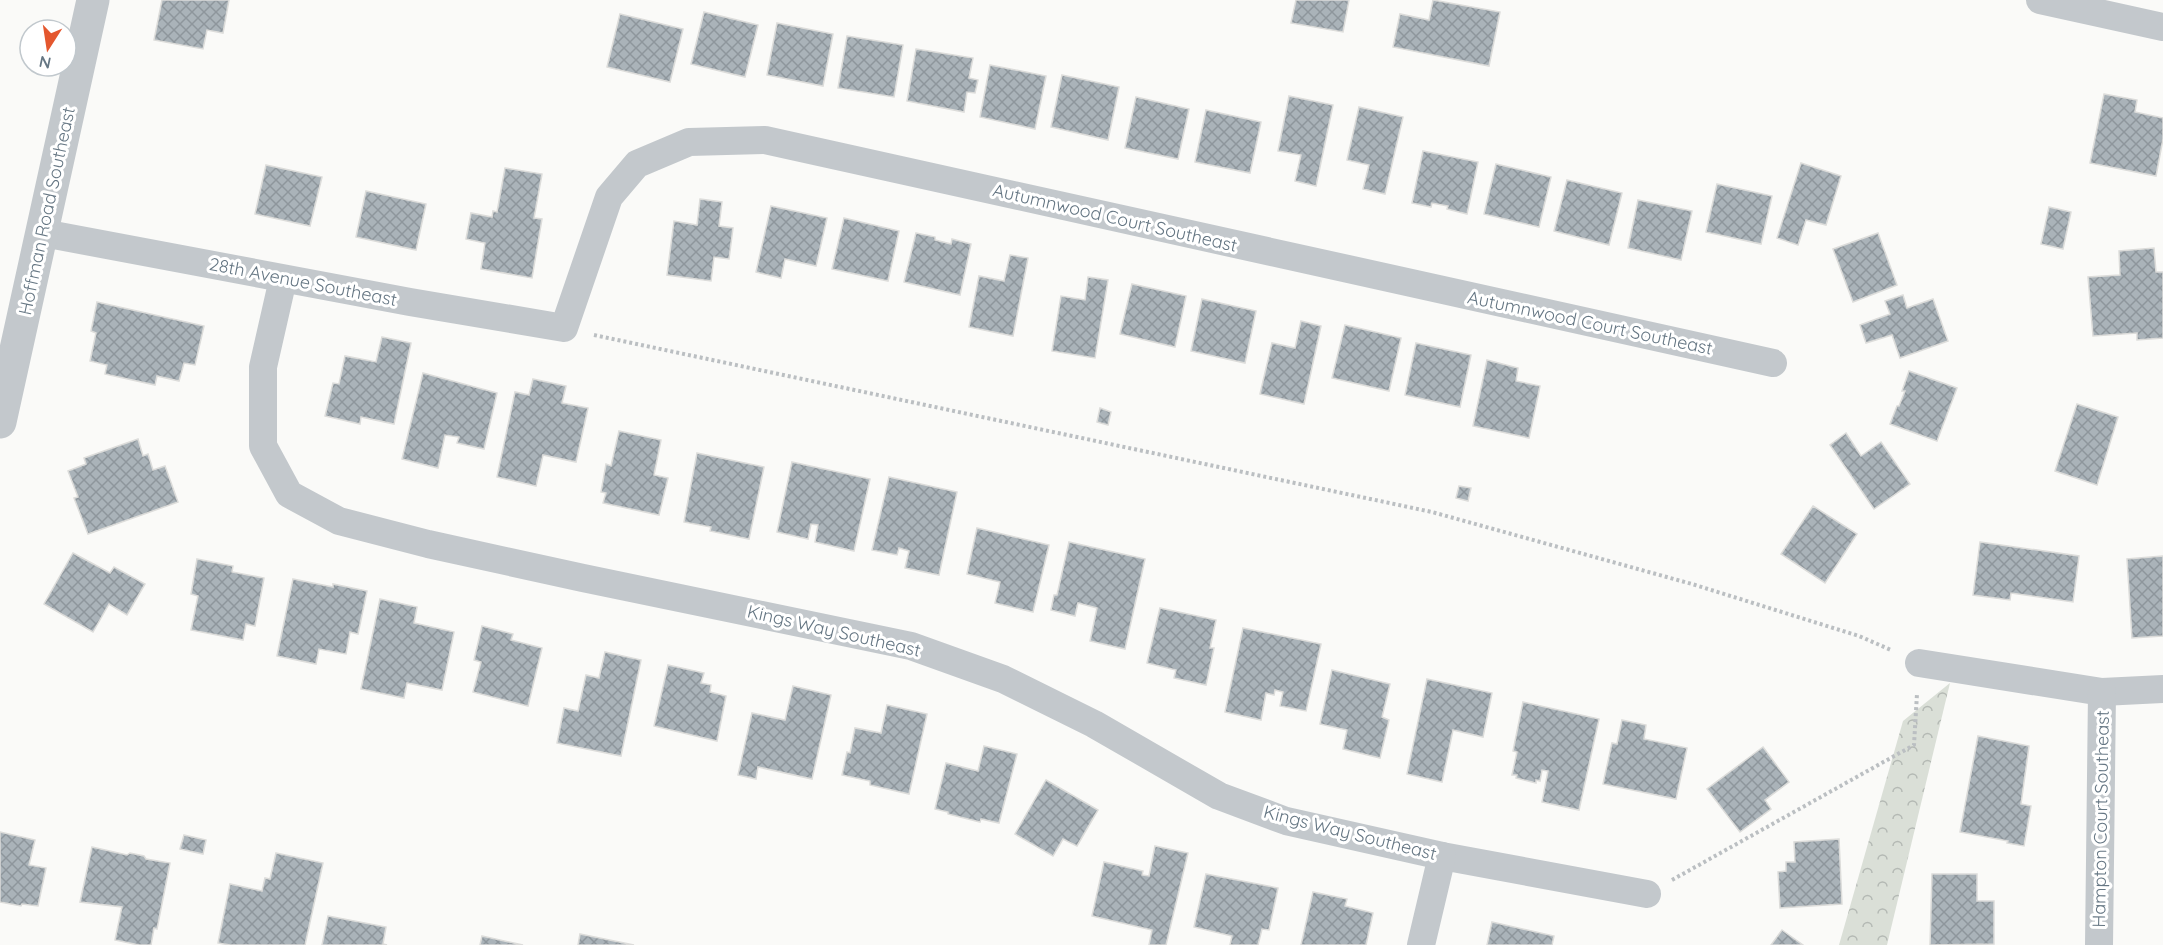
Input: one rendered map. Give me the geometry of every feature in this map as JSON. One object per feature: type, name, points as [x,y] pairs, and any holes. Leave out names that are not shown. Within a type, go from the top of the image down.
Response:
[{"type":"street","name":"Hoffman Road Southeast","points":[[0,422],[93,0]]},
{"type":"street","points":[[2040,0],[2163,27]]},
{"type":"street","name":"Autumnwood Court Southeast","points":[[564,328],[609,197],[637,164],[689,142],[765,140],[1773,363]]},
{"type":"street","name":"28th Avenue Southeast","points":[[43,233],[283,279],[564,328]]},
{"type":"street","name":"Kings Way Southeast","points":[[283,279],[263,367],[262,446],[289,494],[339,521],[561,573],[911,646],[1003,679],[1094,724],[1219,796],[1286,821],[1442,856],[1647,894]]},
{"type":"street","points":[[1919,663],[2102,692],[2163,688]]},
{"type":"street","name":"Hampton Court Southeast","points":[[2099,945],[2102,692]]},
{"type":"street","points":[[1421,945],[1442,856]]},
{"type":"path","points":[[564,328],[1432,512],[1692,584],[1848,632],[1919,663],[1914,745],[1647,894]]},
{"type":"green space","points":[[1950,683],[1887,945],[1839,945],[1903,721]]},
{"type":"building","points":[[162,0],[229,0],[223,33],[207,30],[203,49],[154,40]]},
{"type":"building","points":[[1296,0],[1349,0],[1343,32],[1291,23]]},
{"type":"building","points":[[1433,0],[1500,12],[1489,66],[1393,47],[1400,14],[1429,20]]},
{"type":"building","points":[[704,12],[758,25],[745,77],[691,64]]},
{"type":"building","points":[[620,14],[683,29],[670,82],[607,67]]},
{"type":"building","points":[[777,23],[833,34],[823,86],[767,75]]},
{"type":"building","points":[[847,36],[903,45],[894,97],[838,88]]},
{"type":"building","points":[[916,49],[973,58],[969,78],[978,80],[975,93],[967,92],[964,112],[907,101]]},
{"type":"building","points":[[990,65],[1046,76],[1035,129],[980,117]]},
{"type":"building","points":[[1062,75],[1119,87],[1108,140],[1051,127]]},
{"type":"building","points":[[2104,94],[2137,100],[2135,112],[2163,118],[2163,139],[2156,176],[2090,163]]},
{"type":"building","points":[[1289,96],[1333,105],[1316,186],[1295,181],[1301,155],[1278,151]]},
{"type":"building","points":[[1136,97],[1189,109],[1178,159],[1125,148]]},
{"type":"building","points":[[1359,107],[1403,117],[1385,194],[1363,189],[1369,165],[1347,160]]},
{"type":"building","points":[[1206,110],[1261,122],[1250,173],[1195,162]]},
{"type":"building","points":[[1423,151],[1478,162],[1467,214],[1447,209],[1448,206],[1432,203],[1431,207],[1412,203]]},
{"type":"building","points":[[1801,163],[1841,176],[1826,225],[1806,220],[1798,245],[1777,238]]},
{"type":"building","points":[[1496,164],[1551,177],[1539,227],[1484,214]]},
{"type":"building","points":[[266,165],[322,177],[310,226],[255,214]]},
{"type":"building","points":[[505,168],[542,174],[534,218],[542,219],[532,278],[481,269],[485,243],[466,239],[471,213],[492,217],[493,211],[497,212]]},
{"type":"building","points":[[1567,180],[1622,193],[1609,245],[1554,231]]},
{"type":"building","points":[[1717,184],[1772,196],[1761,244],[1706,232]]},
{"type":"building","points":[[366,191],[426,204],[416,250],[356,237]]},
{"type":"building","points":[[700,199],[722,202],[719,226],[733,228],[729,259],[714,257],[711,281],[667,275],[674,221],[697,225]]},
{"type":"building","points":[[1638,200],[1692,211],[1681,260],[1628,248]]},
{"type":"building","points":[[771,206],[827,218],[816,266],[785,259],[781,278],[756,272]]},
{"type":"building","points":[[2049,207],[2071,212],[2063,249],[2041,244]]},
{"type":"building","points":[[844,218],[899,231],[888,281],[832,269]]},
{"type":"building","points":[[916,233],[935,237],[935,240],[951,244],[952,239],[971,244],[960,295],[904,282]]},
{"type":"building","points":[[1878,233],[1897,285],[1853,302],[1833,249]]},
{"type":"building","points":[[2154,248],[2156,272],[2163,272],[2163,338],[2137,340],[2137,333],[2093,336],[2088,277],[2120,275],[2119,251]]},
{"type":"building","points":[[1010,255],[1028,258],[1013,336],[969,327],[979,276],[1004,281]]},
{"type":"building","points":[[1088,277],[1108,280],[1095,358],[1052,351],[1061,296],[1085,300]]},
{"type":"building","points":[[1132,284],[1186,296],[1175,347],[1120,334]]},
{"type":"building","points":[[1903,295],[1907,308],[1933,299],[1948,341],[1900,358],[1892,335],[1866,343],[1860,325],[1890,314],[1885,301]]},
{"type":"building","points":[[1202,299],[1256,311],[1245,363],[1191,351]]},
{"type":"building","points":[[97,302],[204,326],[195,365],[184,363],[179,381],[157,376],[155,385],[105,374],[107,365],[90,361],[96,333],[91,331]]},
{"type":"building","points":[[1301,321],[1321,326],[1304,404],[1260,394],[1272,343],[1295,348]]},
{"type":"building","points":[[1345,325],[1401,338],[1389,391],[1332,378]]},
{"type":"building","points":[[382,337],[411,343],[394,424],[361,417],[360,424],[325,416],[333,383],[339,384],[345,356],[376,362]]},
{"type":"building","points":[[1416,343],[1471,355],[1460,407],[1405,395]]},
{"type":"building","points":[[1487,360],[1518,368],[1516,381],[1540,386],[1529,438],[1473,426]]},
{"type":"building","points":[[1909,371],[1957,388],[1937,441],[1890,424],[1905,391],[1902,391]]},
{"type":"building","points":[[423,373],[497,393],[484,449],[457,443],[459,437],[445,435],[438,468],[402,459]]},
{"type":"building","points":[[533,379],[566,386],[562,403],[588,408],[576,462],[543,455],[536,486],[497,477],[515,392],[529,395]]},
{"type":"building","points":[[2077,404],[2118,417],[2097,485],[2055,471]]},
{"type":"building","points":[[1100,408],[1111,412],[1108,425],[1097,422]]},
{"type":"building","points":[[619,431],[661,440],[654,475],[668,478],[659,515],[603,503],[606,493],[601,492],[606,464],[611,466]]},
{"type":"building","points":[[1846,433],[1861,456],[1881,442],[1910,484],[1874,509],[1830,445]]},
{"type":"building","points":[[138,439],[143,456],[148,454],[153,470],[165,466],[178,502],[88,534],[74,498],[78,497],[68,471],[86,464],[84,458]]},
{"type":"building","points":[[697,453],[764,467],[749,539],[710,531],[711,527],[684,522]]},
{"type":"building","points":[[792,462],[870,479],[854,551],[815,542],[818,525],[811,524],[808,539],[777,532]]},
{"type":"building","points":[[889,477],[957,492],[939,575],[905,568],[909,551],[899,548],[897,555],[872,550]]},
{"type":"building","points":[[1459,486],[1471,488],[1468,501],[1456,498]]},
{"type":"building","points":[[1813,506],[1857,534],[1825,583],[1781,554]]},
{"type":"building","points":[[977,528],[1049,545],[1033,612],[995,603],[1000,582],[967,574]]},
{"type":"building","points":[[1069,542],[1145,559],[1125,649],[1090,641],[1097,608],[1078,603],[1075,616],[1051,610],[1054,595],[1057,595]]},
{"type":"building","points":[[1980,542],[2079,556],[2073,602],[2011,593],[2010,600],[1973,595]]},
{"type":"building","points":[[73,553],[110,573],[114,567],[145,584],[127,615],[109,604],[93,632],[44,604]]},
{"type":"building","points":[[2163,556],[2163,636],[2132,638],[2127,559]]},
{"type":"building","points":[[197,559],[233,566],[232,572],[264,578],[255,626],[246,624],[243,640],[191,630],[198,596],[191,594]]},
{"type":"building","points":[[293,579],[367,591],[358,634],[350,632],[346,654],[319,649],[316,664],[277,656]]},
{"type":"building","points":[[380,599],[417,607],[414,623],[454,632],[442,690],[407,683],[404,698],[361,689]]},
{"type":"building","points":[[1160,608],[1216,620],[1210,648],[1214,648],[1206,685],[1174,678],[1176,670],[1147,663]]},
{"type":"building","points":[[482,626],[513,634],[511,640],[542,648],[528,706],[473,692],[481,662],[474,660]]},
{"type":"building","points":[[1243,628],[1321,644],[1306,711],[1280,706],[1283,692],[1275,690],[1274,695],[1266,693],[1261,720],[1225,712]]},
{"type":"building","points":[[605,652],[641,660],[621,756],[557,743],[564,708],[578,711],[586,675],[599,678]]},
{"type":"building","points":[[668,665],[704,673],[701,683],[711,685],[710,692],[726,696],[717,741],[654,726]]},
{"type":"building","points":[[1332,670],[1390,684],[1382,717],[1389,720],[1380,758],[1343,749],[1347,730],[1320,724]]},
{"type":"building","points":[[1427,679],[1492,693],[1483,737],[1453,730],[1442,782],[1407,774]]},
{"type":"building","points":[[793,686],[831,695],[812,779],[758,767],[756,779],[738,775],[752,713],[785,720]]},
{"type":"building","points":[[1523,702],[1599,719],[1579,810],[1542,802],[1548,771],[1542,770],[1540,781],[1536,780],[1536,783],[1512,775],[1517,752],[1513,751]]},
{"type":"building","points":[[887,705],[927,714],[909,794],[870,785],[870,781],[842,775],[847,752],[850,753],[855,728],[881,733]]},
{"type":"building","points":[[1622,720],[1646,725],[1644,739],[1687,748],[1676,799],[1603,784],[1612,743],[1617,744]]},
{"type":"building","points":[[1978,736],[2029,746],[2021,804],[2031,806],[2024,846],[1960,832]]},
{"type":"building","points":[[984,746],[1017,754],[999,823],[981,819],[980,822],[935,809],[946,763],[978,771]]},
{"type":"building","points":[[1763,747],[1789,782],[1765,800],[1771,809],[1740,832],[1707,789]]},
{"type":"building","points":[[1046,780],[1098,810],[1077,846],[1063,839],[1053,856],[1015,834]]},
{"type":"building","points":[[0,832],[35,840],[29,865],[46,868],[38,906],[0,902]]},
{"type":"building","points":[[184,835],[206,840],[203,854],[180,849]]},
{"type":"building","points":[[1839,839],[1842,904],[1780,908],[1778,872],[1786,871],[1786,862],[1795,862],[1794,842]]},
{"type":"building","points":[[1155,846],[1188,853],[1166,945],[1149,945],[1152,930],[1092,916],[1104,862],[1143,871],[1142,875],[1149,876]]},
{"type":"building","points":[[92,847],[170,863],[157,929],[154,928],[151,945],[115,940],[122,907],[80,902]]},
{"type":"building","points":[[276,853],[323,863],[305,945],[218,943],[230,884],[262,891],[265,878],[270,879]]},
{"type":"building","points":[[1206,874],[1278,888],[1269,930],[1262,929],[1258,945],[1230,945],[1232,936],[1194,927]]},
{"type":"building","points":[[1932,874],[1977,874],[1977,901],[1994,901],[1994,944],[1930,945]]},
{"type":"building","points":[[1313,892],[1347,899],[1345,906],[1373,913],[1366,945],[1301,945]]},
{"type":"building","points":[[328,916],[386,927],[383,944],[387,945],[322,945]]},
{"type":"building","points":[[1492,922],[1554,936],[1552,945],[1487,945]]},
{"type":"building","points":[[1782,930],[1803,945],[1771,945]]},
{"type":"building","points":[[580,934],[634,945],[578,945]]},
{"type":"building","points":[[482,936],[523,945],[480,945]]}]
